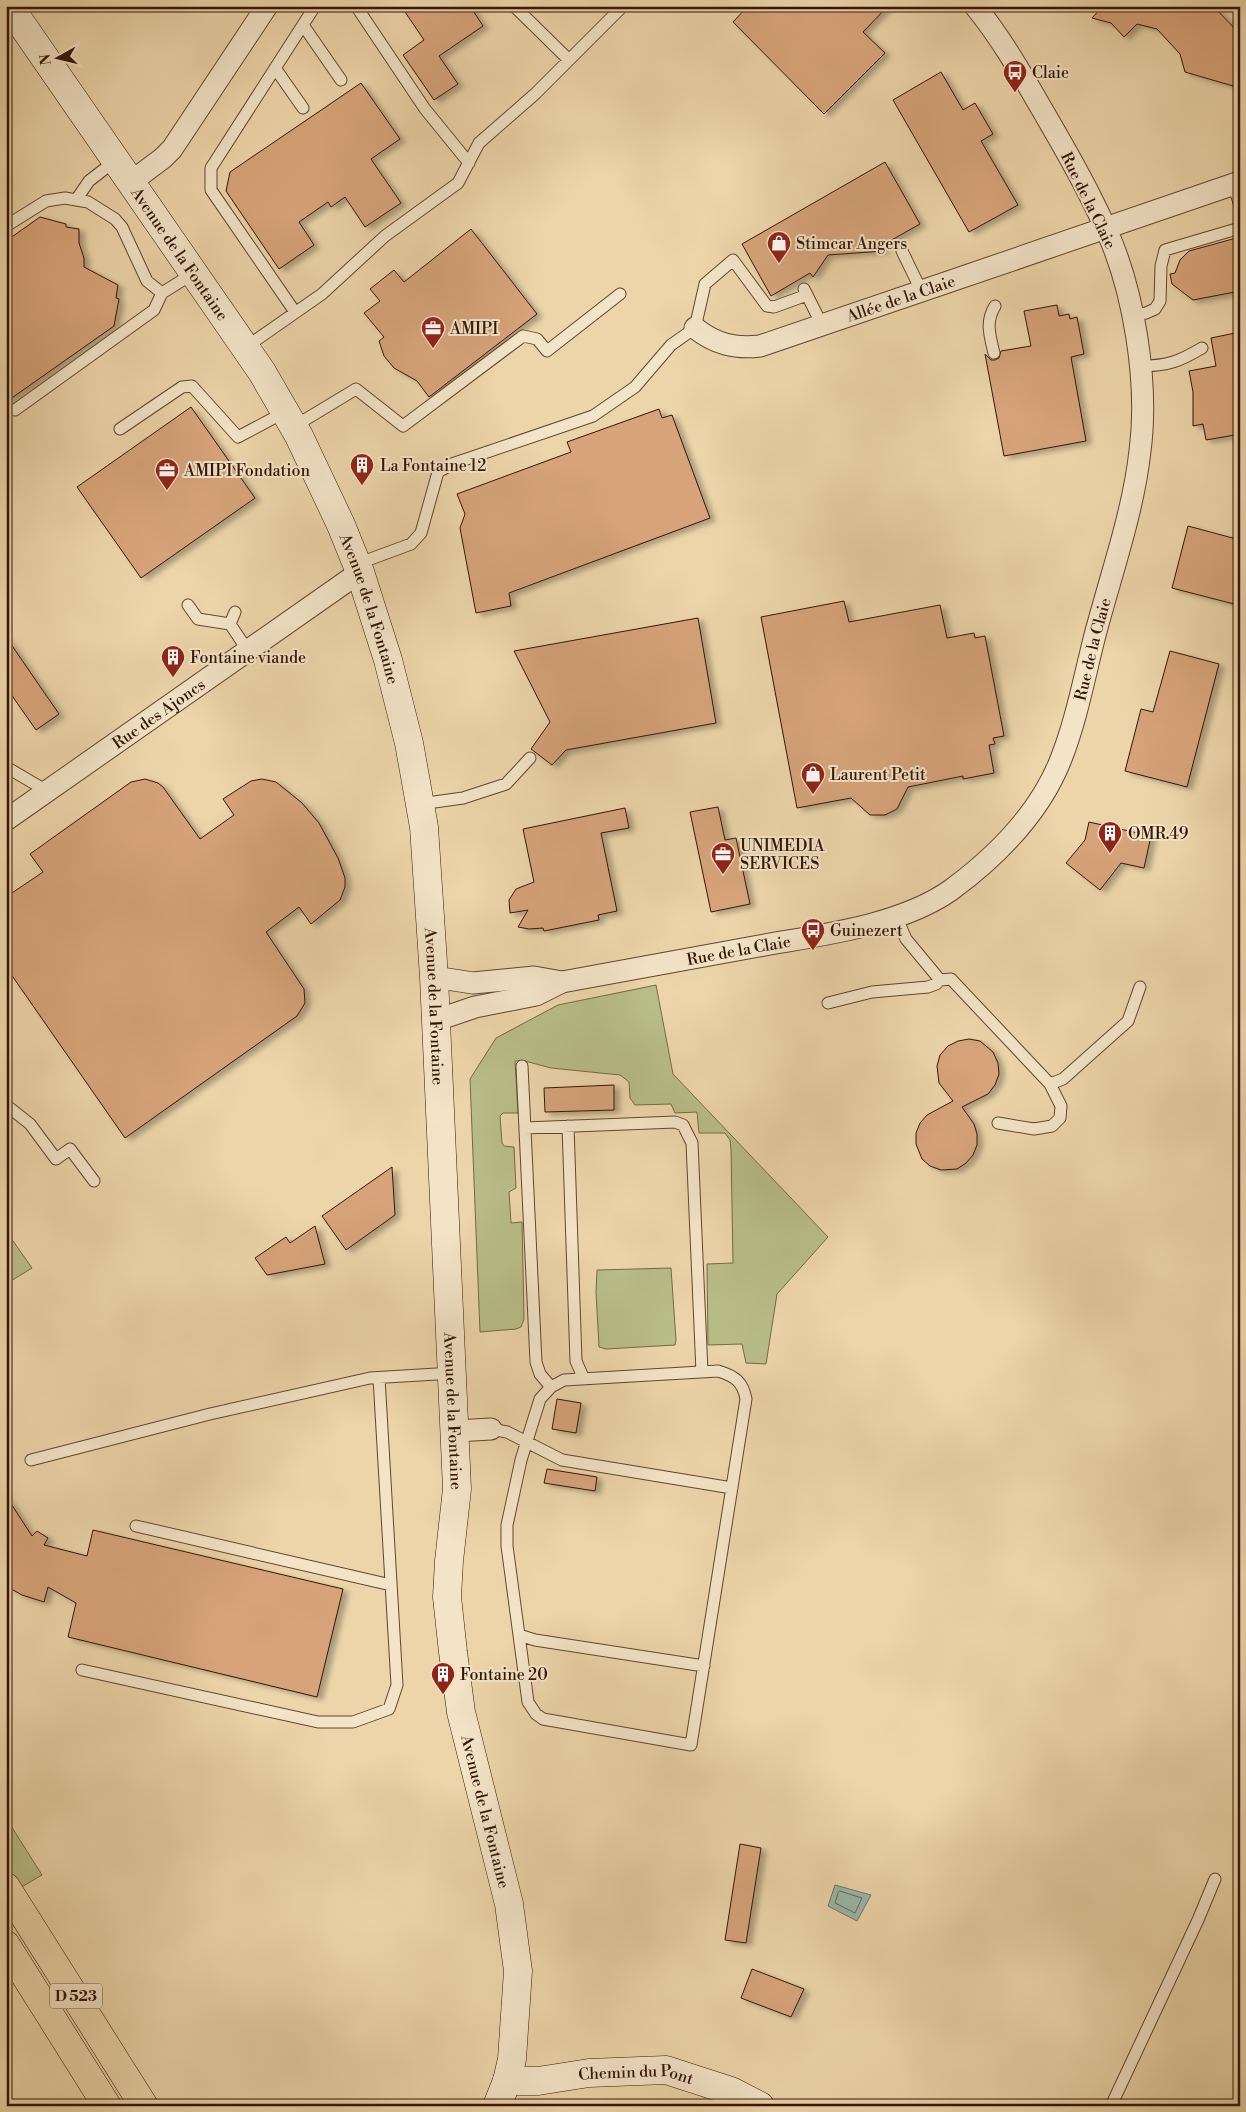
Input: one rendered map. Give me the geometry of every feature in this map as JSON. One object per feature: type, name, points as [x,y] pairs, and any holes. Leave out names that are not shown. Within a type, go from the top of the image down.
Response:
[{"type":"highway","name":"D 523","points":[[6,1887],[144,2106]]},
{"type":"highway","name":"D 523","points":[[6,1945],[107,2106]]},
{"type":"street","points":[[124,171],[163,158],[172,149],[267,6]]},
{"type":"street","name":"Rue de la Claie","points":[[434,1021],[474,1007],[536,995],[562,982],[877,923],[920,907],[949,892],[1011,838],[1038,803],[1060,763],[1073,724],[1131,502],[1141,450],[1141,366],[1133,315],[1107,230],[1064,147],[998,35],[976,6]]},
{"type":"street","name":"Avenue de la Fontaine","points":[[8,7],[246,347],[289,419],[320,478],[358,568],[375,616],[397,693],[420,804],[427,861],[434,977],[434,1021],[453,1373],[457,1489],[447,1597],[462,1712],[509,1904],[518,1981],[515,2037],[502,2094]]},
{"type":"street","name":"Allée de la Claie","points":[[694,328],[724,345],[760,346],[922,290],[1107,230],[1236,184]]},
{"type":"street","name":"Rue des Ajoncs","points":[[6,820],[248,650],[358,568]]},
{"type":"street","name":"Rue de la Claie","points":[[434,977],[473,983],[534,977],[562,982]]},
{"type":"street","points":[[455,1431],[490,1429]]},
{"type":"street","name":"Chemin du Pont","points":[[502,2094],[538,2081],[589,2073],[666,2070],[731,2091],[760,2106]]},
{"type":"lane","points":[[295,312],[211,190],[211,168],[315,6]]},
{"type":"lane","points":[[356,6],[424,109],[470,163]]},
{"type":"lane","points":[[514,6],[569,60]]},
{"type":"lane","points":[[246,347],[322,294],[385,236],[458,183],[479,143],[535,94],[623,6]]},
{"type":"lane","points":[[303,25],[341,80]]},
{"type":"lane","points":[[275,68],[303,108]]},
{"type":"lane","points":[[76,200],[88,181],[124,171]]},
{"type":"lane","points":[[1236,184],[1240,205]]},
{"type":"lane","points":[[6,226],[46,201],[65,198],[88,202],[115,219],[130,241],[147,281],[162,293]]},
{"type":"lane","points":[[1133,315],[1155,309],[1160,301],[1161,266],[1165,250],[1240,228]]},
{"type":"lane","points":[[902,251],[922,290]]},
{"type":"lane","points":[[358,568],[411,544],[421,533],[438,472],[452,464],[593,416],[635,387],[672,345],[694,328],[705,284],[733,260],[767,306],[774,307],[806,292],[822,325]]},
{"type":"lane","points":[[16,410],[154,310],[162,293],[194,273]]},
{"type":"lane","points":[[120,429],[182,387],[192,386],[238,437],[289,419],[356,390],[403,426],[523,336],[537,339],[547,351],[620,294]]},
{"type":"lane","points":[[994,353],[988,326],[995,306]]},
{"type":"lane","points":[[1141,366],[1166,365],[1181,361],[1202,348]]},
{"type":"lane","points":[[188,605],[198,619],[230,624],[248,650]]},
{"type":"lane","points":[[230,624],[235,612]]},
{"type":"lane","points":[[420,804],[463,798],[506,784],[530,758]]},
{"type":"lane","points":[[6,766],[46,791]]},
{"type":"lane","points":[[896,916],[906,939],[940,980]]},
{"type":"lane","points":[[828,1004],[872,992],[928,987],[940,980],[951,979],[1050,1084],[1061,1106],[1060,1118],[1052,1126],[1034,1128],[998,1123]]},
{"type":"lane","points":[[1050,1084],[1063,1079],[1128,1021],[1140,987]]},
{"type":"lane","points":[[522,1066],[536,1362],[540,1374],[551,1387]]},
{"type":"lane","points":[[6,1105],[30,1124],[56,1159],[70,1149],[94,1182]]},
{"type":"lane","points":[[525,1128],[675,1122],[683,1125],[692,1142],[702,1372]]},
{"type":"lane","points":[[568,1126],[576,1361],[583,1377]]},
{"type":"lane","points":[[718,1371],[737,1378],[744,1388],[746,1399],[691,1745],[543,1719],[536,1714],[528,1702],[507,1546],[507,1526],[527,1441],[540,1399],[551,1387],[564,1380],[583,1377],[702,1372],[718,1371]]},
{"type":"lane","points":[[31,1460],[210,1414],[379,1378],[453,1373]]},
{"type":"lane","points":[[82,1670],[318,1722],[353,1722],[389,1709],[397,1685],[379,1378]]},
{"type":"lane","points":[[490,1429],[507,1432],[562,1460],[732,1488]]},
{"type":"lane","points":[[136,1526],[391,1585]]},
{"type":"lane","points":[[519,1635],[536,1640],[704,1666]]},
{"type":"lane","points":[[1111,2106],[1198,1920],[1215,1879]]},
{"type":"green space","points":[[656,985],[673,1074],[828,1237],[777,1294],[766,1364],[746,1363],[742,1344],[708,1345],[707,1264],[733,1263],[731,1149],[730,1140],[725,1133],[699,1133],[697,1112],[675,1113],[671,1104],[635,1105],[630,1098],[629,1082],[620,1075],[551,1068],[525,1061],[515,1061],[518,1113],[503,1113],[500,1116],[502,1143],[504,1146],[514,1147],[516,1188],[509,1192],[511,1223],[522,1222],[524,1319],[521,1327],[516,1329],[480,1332],[470,1079],[496,1038],[558,1005]]},
{"type":"green space","points":[[6,1231],[32,1268],[6,1284]]},
{"type":"green space","points":[[671,1268],[675,1345],[606,1349],[599,1347],[596,1292],[597,1270]]},
{"type":"green space","points":[[6,1818],[42,1875],[6,1896]]},
{"type":"water","points":[[835,1885],[871,1895],[857,1921],[828,1906]]},
{"type":"building","points":[[401,6],[470,6],[483,26],[439,56],[458,84],[434,100],[403,55],[424,40]]},
{"type":"building","points":[[748,6],[888,6],[863,32],[885,53],[824,114],[733,22]]},
{"type":"building","points":[[1103,6],[1213,6],[1240,34],[1240,88],[1185,72],[1180,54],[1157,29],[1137,24],[1124,37],[1111,23],[1092,18]]},
{"type":"building","points":[[941,72],[963,110],[975,103],[993,134],[981,141],[1018,205],[969,232],[893,100]]},
{"type":"building","points":[[361,83],[400,139],[371,159],[401,203],[365,227],[345,197],[331,207],[328,202],[299,222],[314,245],[279,269],[226,191],[230,172]]},
{"type":"building","points":[[885,162],[920,224],[881,246],[884,251],[828,255],[813,277],[810,273],[771,296],[742,244]]},
{"type":"building","points":[[40,217],[66,224],[66,227],[79,229],[79,243],[84,258],[84,267],[118,285],[116,298],[119,299],[114,326],[6,402],[6,241]]},
{"type":"building","points":[[471,229],[537,314],[429,397],[417,381],[394,368],[384,356],[379,341],[384,337],[364,313],[380,301],[370,289],[394,270],[404,282]]},
{"type":"building","points":[[1240,237],[1240,291],[1193,300],[1172,284],[1170,274],[1175,273],[1180,260],[1189,251]]},
{"type":"building","points":[[1057,305],[1059,316],[1069,314],[1070,319],[1077,317],[1084,354],[1071,357],[1086,441],[1004,456],[985,354],[991,360],[995,360],[999,358],[1001,351],[1031,346],[1024,311]]},
{"type":"building","points":[[1240,332],[1240,434],[1206,440],[1203,424],[1193,426],[1193,392],[1189,371],[1216,366],[1211,338]]},
{"type":"building","points":[[191,407],[255,498],[141,578],[77,487]]},
{"type":"building","points":[[659,409],[662,418],[672,415],[710,518],[509,593],[511,606],[476,613],[460,528],[465,514],[457,494],[571,452],[567,442]]},
{"type":"building","points":[[1188,526],[1240,540],[1240,582],[1234,604],[1172,588]]},
{"type":"building","points":[[844,601],[849,622],[940,605],[947,638],[974,633],[975,638],[985,636],[1004,736],[993,738],[995,744],[989,745],[994,773],[963,779],[963,776],[908,787],[897,809],[885,815],[870,815],[851,798],[797,808],[761,617]]},
{"type":"building","points":[[698,618],[716,723],[566,750],[552,765],[531,749],[550,722],[514,651]]},
{"type":"building","points":[[6,637],[59,714],[36,730],[6,687]]},
{"type":"building","points":[[1170,651],[1219,664],[1187,787],[1125,771],[1141,709],[1153,712]]},
{"type":"building","points":[[145,779],[158,783],[163,787],[200,839],[234,815],[223,799],[251,781],[262,779],[276,782],[302,803],[319,823],[338,858],[345,878],[345,887],[340,900],[311,924],[299,907],[266,932],[304,989],[305,1003],[297,1016],[125,1138],[6,967],[6,897],[43,872],[30,854],[131,782]]},
{"type":"building","name":"UNIMEDIA SERVICES","points":[[718,807],[725,840],[736,838],[750,904],[711,912],[690,812]]},
{"type":"building","points":[[625,808],[629,828],[601,833],[617,911],[598,915],[599,920],[544,931],[543,928],[529,929],[518,927],[528,910],[510,913],[509,900],[516,889],[534,882],[523,829]]},
{"type":"building","name":"OMR.49","points":[[1089,822],[1151,836],[1144,868],[1121,863],[1100,890],[1066,863],[1085,840]]},
{"type":"building","points":[[969,1039],[980,1041],[993,1052],[998,1063],[999,1074],[995,1085],[988,1094],[962,1107],[974,1124],[977,1134],[977,1145],[973,1155],[957,1169],[941,1170],[930,1166],[922,1159],[916,1144],[916,1133],[920,1123],[927,1115],[953,1101],[939,1083],[937,1066],[940,1055],[948,1046],[958,1041]]},
{"type":"building","points":[[614,1085],[614,1110],[545,1112],[544,1088]]},
{"type":"building","points":[[392,1167],[395,1215],[346,1250],[322,1216]]},
{"type":"building","points":[[315,1226],[325,1264],[267,1275],[255,1258],[286,1237],[290,1243]]},
{"type":"building","points":[[557,1399],[581,1403],[576,1433],[552,1429]]},
{"type":"building","points":[[547,1469],[597,1477],[595,1491],[544,1483]]},
{"type":"building","points":[[6,1496],[32,1536],[37,1531],[48,1538],[44,1545],[87,1556],[93,1530],[343,1589],[317,1697],[68,1637],[76,1603],[48,1587],[44,1602],[22,1595],[6,1586]]},
{"type":"building","points":[[740,1844],[761,1848],[746,1943],[725,1940]]},
{"type":"building","points":[[752,1969],[804,1989],[791,2017],[741,1998]]},
{"type":"place","name":"Claie","points":[[1015,93]]},
{"type":"place","name":"Stimcar Angers","points":[[779,264]]},
{"type":"place","name":"AMIPI","points":[[433,349]]},
{"type":"place","name":"La Fontaine 12","points":[[362,486]]},
{"type":"place","name":"AMIPI Fondation","points":[[167,491]]},
{"type":"place","name":"Fontaine viande","points":[[173,678]]},
{"type":"place","name":"Laurent Petit","points":[[813,795]]},
{"type":"place","name":"OMR.49","points":[[1110,854]]},
{"type":"place","name":"UNIMEDIA SERVICES","points":[[723,875]]},
{"type":"place","name":"Guinezert","points":[[813,951]]},
{"type":"place","name":"Fontaine 20","points":[[443,1695]]}]
